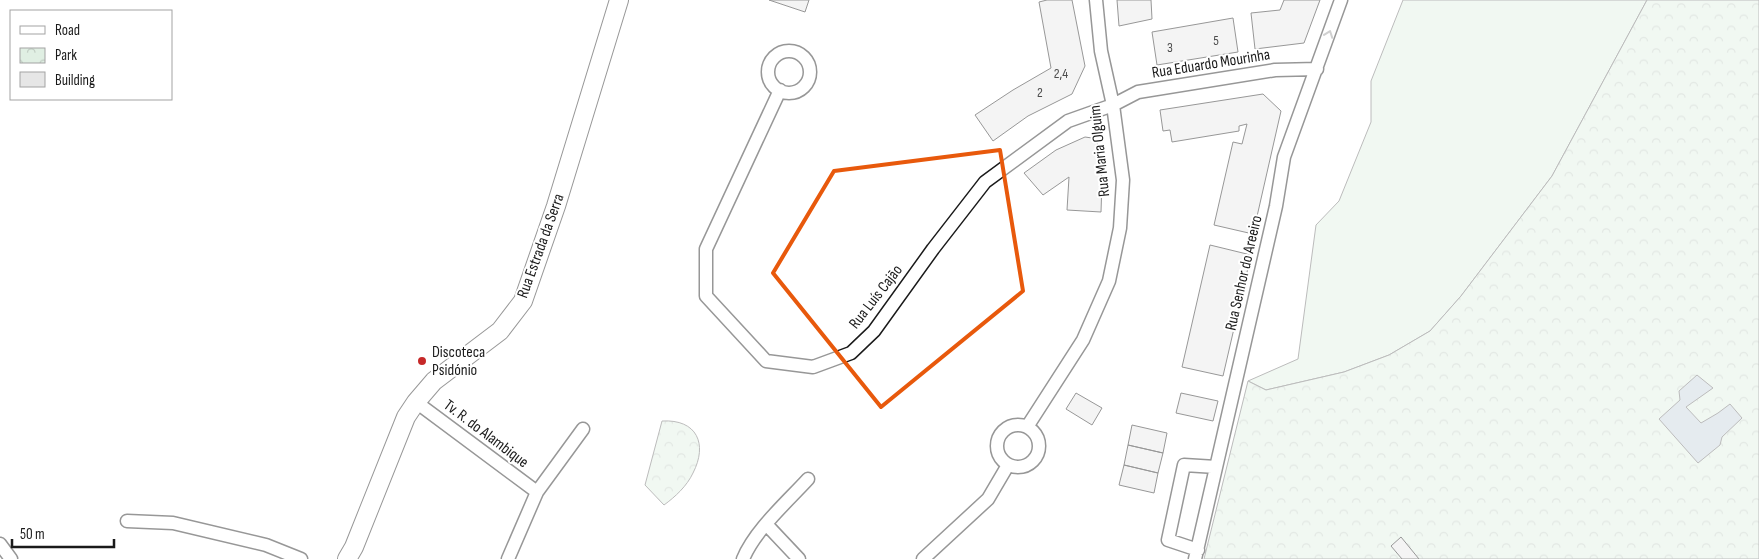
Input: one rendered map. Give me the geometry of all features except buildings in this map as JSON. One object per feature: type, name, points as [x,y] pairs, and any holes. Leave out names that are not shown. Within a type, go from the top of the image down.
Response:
[{"type":"street","name":"Rua Estrada da Serra","points":[[347,559],[354,547],[406,418],[416,402],[434,381],[500,331],[523,301],[556,206],[619,0]]},
{"type":"street","name":"Rua Maria Olguim","points":[[1027,427],[1083,340],[1109,281],[1120,228],[1123,180],[1113,105],[1102,51],[1096,0]]},
{"type":"street","name":"Rua Senhor do Areeiro","points":[[1196,554],[1276,206],[1284,157],[1341,0]]},
{"type":"street","name":"Rua Eduardo Mourinha","points":[[1113,105],[1138,92],[1275,70],[1317,68]]},
{"type":"street","name":"Rua Luís Cajão","points":[[780,90],[706,249],[706,296],[766,361],[813,367],[851,353],[874,331],[933,249],[985,182],[1068,121],[1113,105]]},
{"type":"street","name":"Tv. R. do Alambique","points":[[416,402],[537,492]]},
{"type":"street","points":[[1011,426],[1027,427],[1034,432],[1038,439],[1039,447],[1036,455],[1031,462],[1024,466],[1008,465],[1002,460],[998,452],[999,436],[1011,426]]},
{"type":"street","points":[[508,559],[537,492],[583,429]]},
{"type":"street","points":[[923,559],[988,499],[1008,465]]},
{"type":"street","points":[[1196,554],[1168,540],[1174,505],[1184,465],[1216,467]]},
{"type":"street","points":[[743,559],[766,524],[808,478]]},
{"type":"street","points":[[127,521],[174,523],[266,545],[301,559]]},
{"type":"street","points":[[766,524],[799,559]]},
{"type":"street","points":[[0,544],[12,559]]},
{"type":"highlighted area","points":[[1000,150],[1023,291],[881,407],[773,273],[834,171]]},
{"type":"green space","points":[[1403,0],[1647,0],[1552,176],[1461,296],[1430,331],[1389,355],[1344,372],[1266,390],[1248,381],[1298,359],[1316,225],[1339,201],[1371,122],[1371,81]]},
{"type":"green space","points":[[1647,0],[1759,0],[1759,559],[1204,559],[1248,381],[1266,390],[1344,372],[1389,355],[1430,331],[1461,296],[1552,176]]},
{"type":"green space","points":[[662,421],[674,421],[684,424],[696,435],[699,443],[697,462],[693,473],[676,495],[664,505],[645,485]]},
{"type":"shaded area","points":[[1697,375],[1713,388],[1686,407],[1701,423],[1730,404],[1742,418],[1722,437],[1720,445],[1698,463],[1659,419],[1680,400],[1679,391]]},
{"type":"place","name":"Discoteca Psidónio","points":[[422,361]]}]
